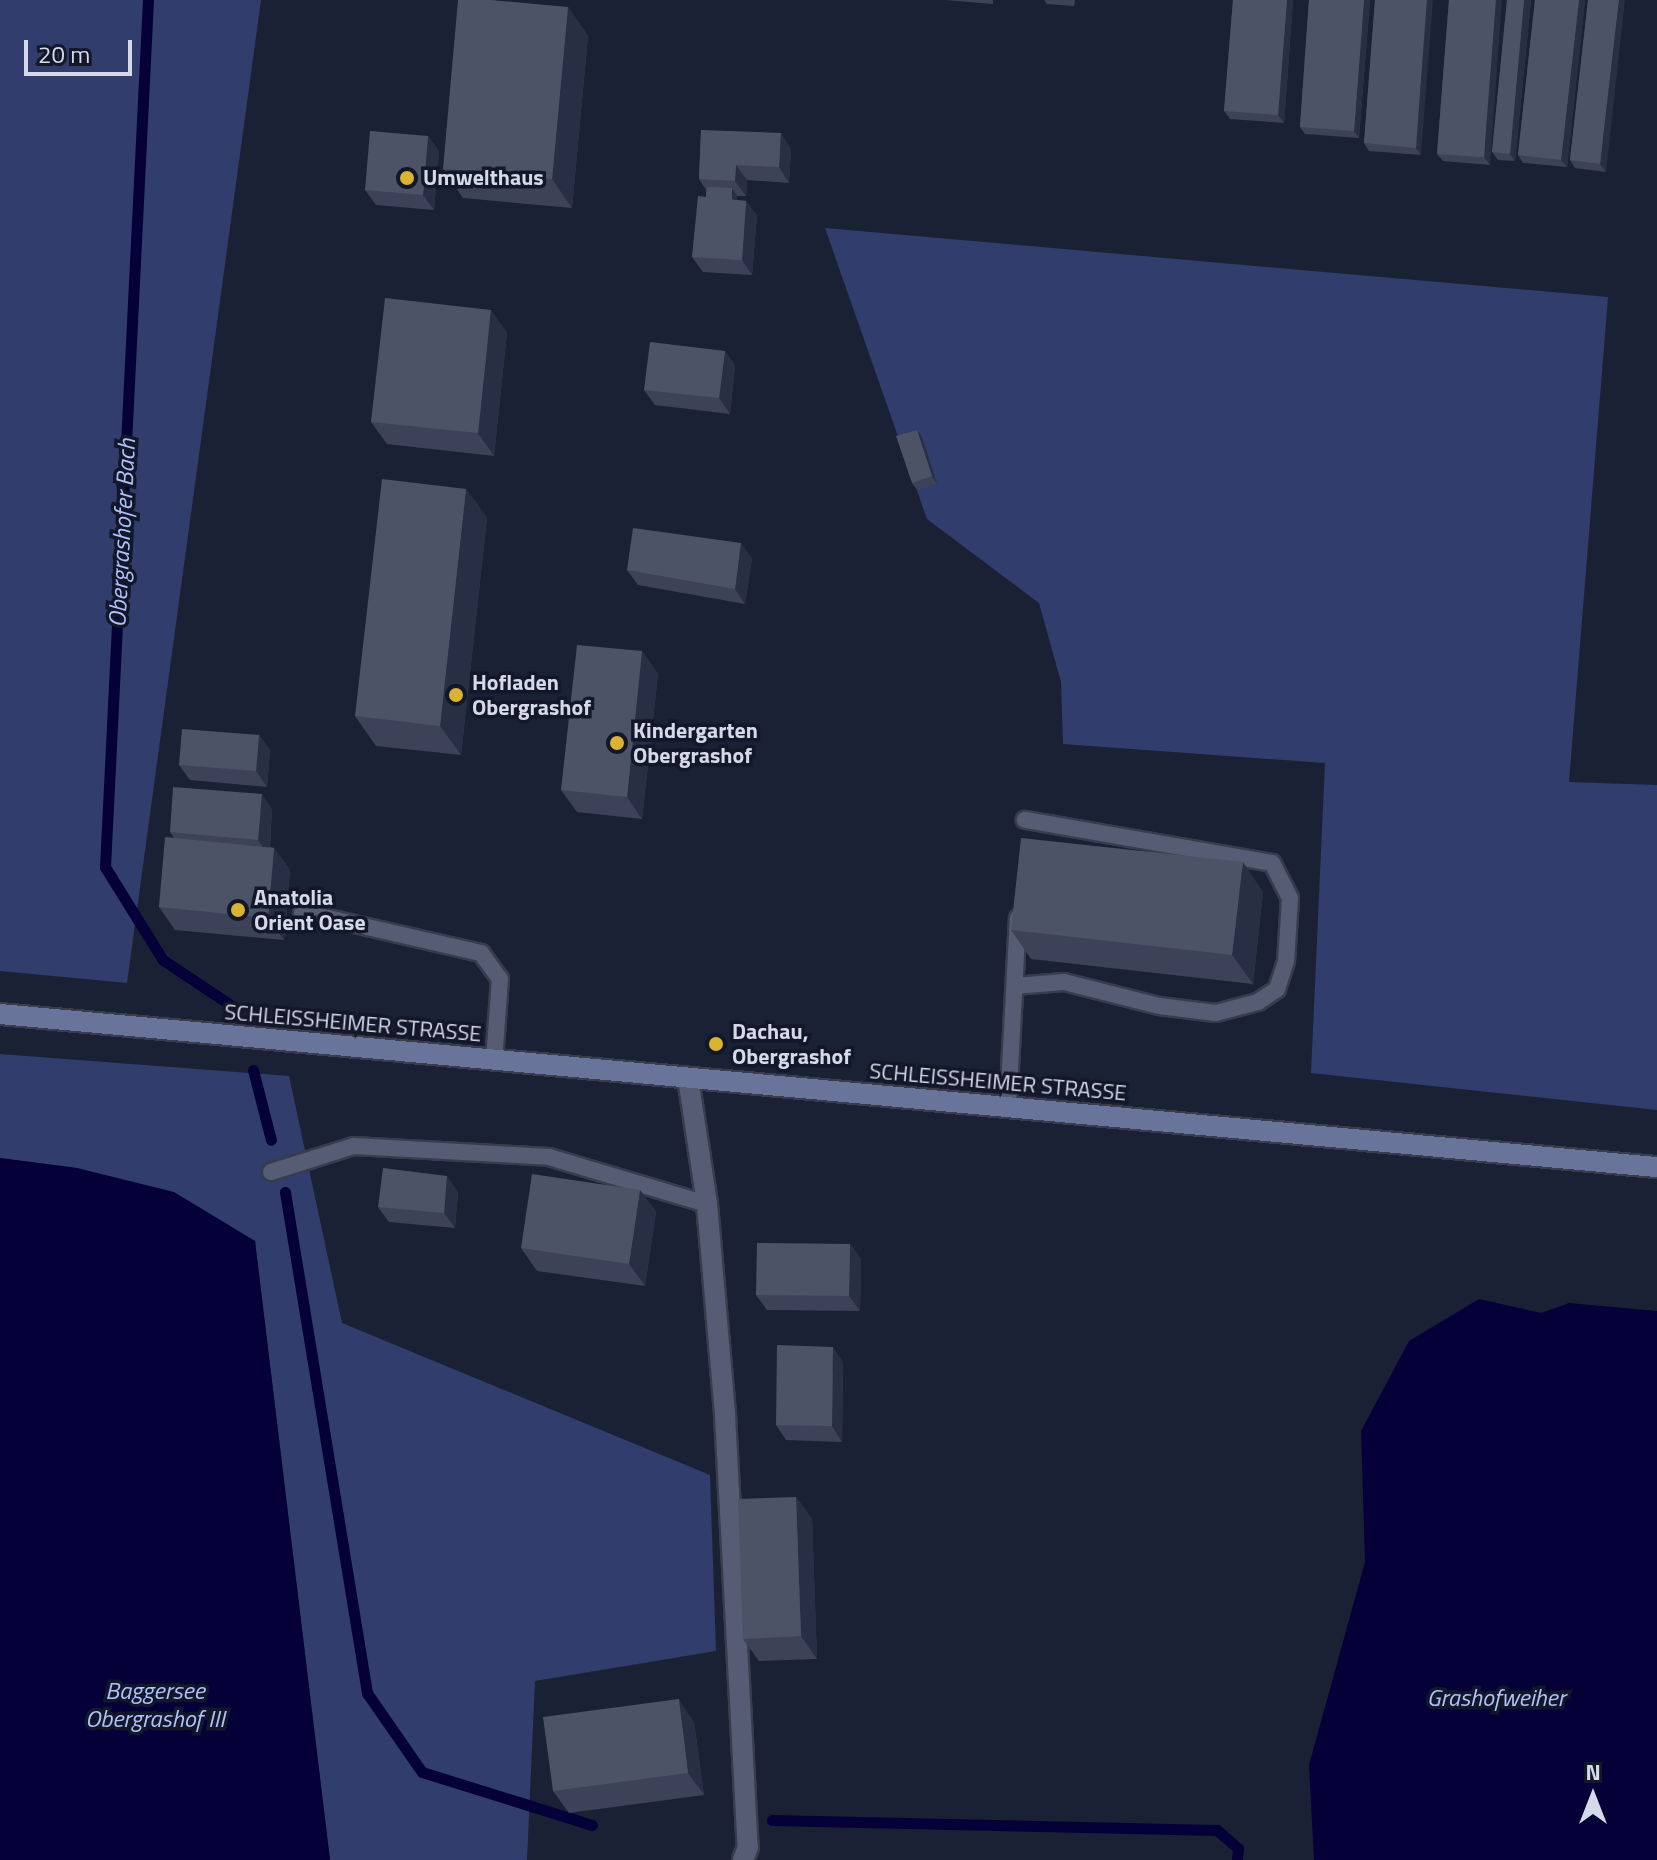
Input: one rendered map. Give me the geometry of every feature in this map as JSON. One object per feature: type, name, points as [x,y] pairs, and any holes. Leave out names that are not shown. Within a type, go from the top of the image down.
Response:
[{"type":"main road","name":"SCHLEISSHEIMER STRASSE","points":[[0,1014],[1657,1167]]},
{"type":"street","points":[[688,1078],[707,1204],[725,1415],[734,1659],[748,1847],[743,1860]]},
{"type":"lane","points":[[1015,986],[1064,982],[1159,1006],[1216,1013],[1258,1002],[1277,989],[1286,962],[1290,898],[1272,863],[1025,820]]},
{"type":"lane","points":[[1008,1107],[1020,892]]},
{"type":"lane","points":[[302,912],[481,953],[500,979],[494,1061]]},
{"type":"lane","points":[[271,1172],[354,1146],[549,1157],[707,1204]]},
{"type":"shaded area","points":[[0,0],[261,0],[127,983],[0,971]]},
{"type":"shaded area","points":[[825,228],[1608,297],[1569,782],[1657,785],[1657,1110],[1311,1073],[1325,763],[1063,744],[1061,682],[1039,603],[927,519]]},
{"type":"shaded area","points":[[0,1054],[289,1076],[342,1323],[710,1475],[716,1651],[535,1681],[527,1860],[330,1860],[255,1241],[77,1168],[0,1158]]},
{"type":"water","name":"Baggersee Obergrashof III","points":[[0,1158],[77,1168],[174,1192],[255,1241],[330,1860],[0,1860]]},
{"type":"water","name":"Grashofweiher","points":[[1479,1299],[1541,1313],[1569,1303],[1657,1311],[1657,1860],[1314,1860],[1309,1765],[1365,1562],[1361,1431],[1409,1341]]},
{"type":"building","points":[[458,0],[568,7],[552,179],[443,169]]},
{"type":"building","points":[[1233,0],[1287,0],[1278,115],[1224,111]]},
{"type":"building","points":[[1309,0],[1364,0],[1354,131],[1300,127]]},
{"type":"building","points":[[1375,0],[1427,0],[1416,148],[1364,143]]},
{"type":"building","points":[[1449,0],[1496,0],[1484,157],[1437,154]]},
{"type":"building","points":[[1507,0],[1524,0],[1510,154],[1492,152]]},
{"type":"building","points":[[1535,0],[1579,0],[1561,160],[1518,155]]},
{"type":"building","points":[[1588,0],[1619,0],[1600,164],[1570,160]]},
{"type":"building","points":[[701,130],[781,133],[779,167],[736,165],[735,181],[699,179]]},
{"type":"building","name":"Umwelthaus","points":[[370,131],[428,136],[423,195],[365,190]]},
{"type":"building","points":[[707,187],[732,188],[732,200],[706,197]]},
{"type":"building","points":[[698,196],[746,201],[742,260],[692,257]]},
{"type":"building","points":[[385,298],[491,310],[478,433],[371,422]]},
{"type":"building","points":[[650,342],[725,351],[719,398],[644,390]]},
{"type":"building","points":[[917,430],[932,476],[912,483],[896,436]]},
{"type":"building","points":[[382,479],[466,489],[440,726],[355,716]]},
{"type":"building","points":[[633,528],[741,543],[735,589],[627,570]]},
{"type":"building","name":"Kindergarten Obergrashof","points":[[577,645],[642,651],[627,797],[561,790]]},
{"type":"building","points":[[182,729],[259,735],[256,771],[179,765]]},
{"type":"building","points":[[173,787],[262,794],[258,840],[170,832]]},
{"type":"building","points":[[165,837],[274,848],[268,918],[159,907]]},
{"type":"building","points":[[1021,838],[1243,862],[1232,955],[1011,930]]},
{"type":"building","points":[[383,1168],[447,1176],[444,1213],[378,1207]]},
{"type":"building","points":[[532,1174],[640,1190],[629,1264],[521,1248]]},
{"type":"building","points":[[757,1243],[850,1244],[849,1296],[756,1295]]},
{"type":"building","points":[[777,1345],[833,1347],[832,1426],[776,1425]]},
{"type":"building","points":[[796,1497],[801,1636],[743,1639],[738,1499]]},
{"type":"building","points":[[679,1699],[688,1773],[553,1791],[543,1717]]},
{"type":"waterway","name":"Obergrashofer Bach","points":[[148,0],[105,867],[163,960],[238,1010]]},
{"type":"waterway","points":[[253,1070],[271,1140]]},
{"type":"waterway","points":[[285,1192],[367,1693],[422,1772],[592,1825]]},
{"type":"waterway","points":[[772,1820],[1217,1830],[1238,1848],[1237,1860]]},
{"type":"place","name":"Umwelthaus","points":[[407,178]]},
{"type":"place","name":"Hofladen Obergrashof","points":[[456,695]]},
{"type":"place","name":"Kindergarten Obergrashof","points":[[617,743]]},
{"type":"place","name":"Anatolia Orient Oase","points":[[238,910]]},
{"type":"place","name":"Dachau, Obergrashof","points":[[716,1044]]}]
